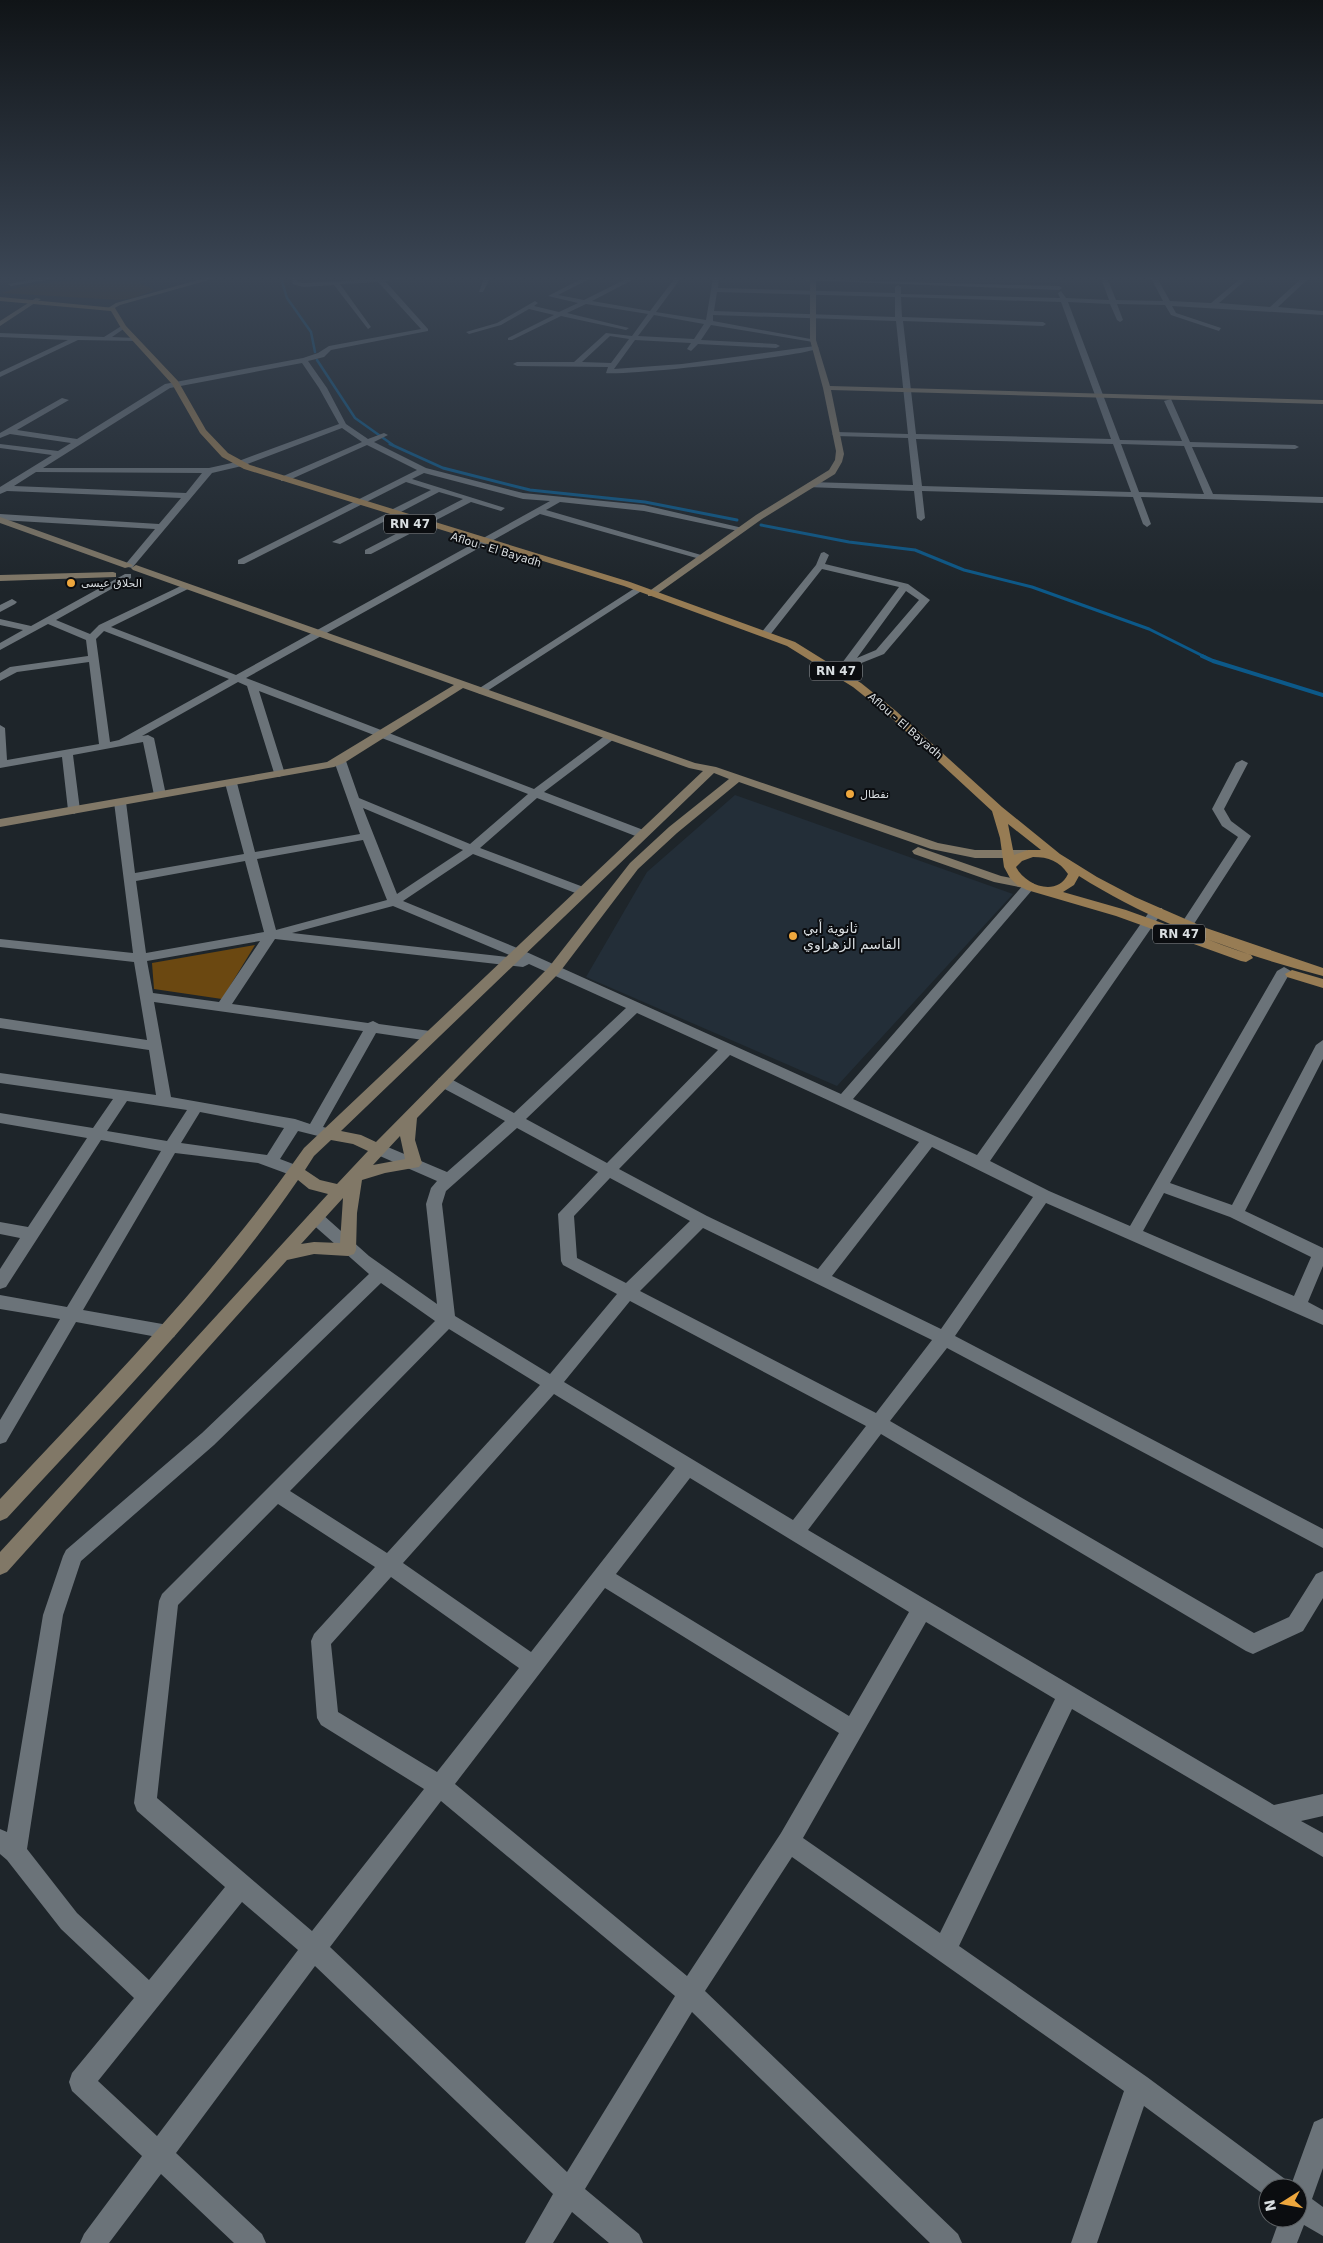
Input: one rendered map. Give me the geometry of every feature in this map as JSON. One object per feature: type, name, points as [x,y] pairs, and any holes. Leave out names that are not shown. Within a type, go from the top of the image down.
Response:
[{"type":"main road","name":"Aflou - El Bayadh","points":[[175,383],[203,432],[220,451],[239,464],[356,504]]},
{"type":"main road","name":"Aflou - El Bayadh","points":[[203,432],[202,438],[206,448]]},
{"type":"main road","name":"Aflou - El Bayadh","points":[[213,458],[228,467],[390,514],[623,588],[638,590],[766,633],[798,647],[842,669],[998,810],[1064,861]]},
{"type":"main road","points":[[998,810],[1010,861],[1016,879],[1029,886],[1054,890],[1069,884],[1074,874],[1064,861],[1044,854],[1027,854],[1010,861]]},
{"type":"main road","name":"RN 47","points":[[1064,861],[1108,889],[1187,924],[1250,949],[1323,972]]},
{"type":"main road","name":"RN 47","points":[[1029,886],[1093,904],[1323,984]]},
{"type":"street","points":[[3,489],[162,389],[175,383]]},
{"type":"street","points":[[319,383],[343,425],[424,470],[523,496],[644,508],[743,529]]},
{"type":"street","points":[[650,594],[743,529],[832,472],[837,465],[840,451],[825,383]]},
{"type":"street","points":[[906,383],[921,518]]},
{"type":"street","points":[[1095,383],[1147,524]]},
{"type":"street","points":[[827,390],[1323,404]]},
{"type":"street","points":[[1100,397],[1168,401],[1323,404]]},
{"type":"street","points":[[0,436],[65,400]]},
{"type":"street","points":[[1168,401],[1210,497]]},
{"type":"street","points":[[36,470],[209,472],[239,464],[343,425]]},
{"type":"street","points":[[9,431],[80,442]]},
{"type":"street","points":[[836,434],[1295,447]]},
{"type":"street","points":[[284,479],[384,435]]},
{"type":"street","points":[[0,446],[61,454]]},
{"type":"street","points":[[241,562],[424,470]]},
{"type":"street","points":[[0,647],[49,621],[130,570],[160,527],[209,472]]},
{"type":"street","points":[[404,480],[501,508]]},
{"type":"street","points":[[810,486],[1323,500]]},
{"type":"street","points":[[3,489],[186,496]]},
{"type":"street","points":[[337,542],[439,489]]},
{"type":"street","points":[[368,552],[470,499]]},
{"type":"street","points":[[123,742],[484,543],[560,499]]},
{"type":"street","points":[[540,511],[704,557]]},
{"type":"street","points":[[0,518],[160,527]]},
{"type":"street","points":[[0,518],[99,554],[130,570],[171,581],[610,736],[972,870],[1029,886],[843,1101]]},
{"type":"street","points":[[99,554],[112,564],[113,573]]},
{"type":"street","points":[[766,633],[820,566],[824,555]]},
{"type":"street","points":[[820,566],[905,586],[925,600],[880,652],[842,669]]},
{"type":"street","points":[[0,578],[88,576],[130,570]]},
{"type":"street","points":[[91,594],[113,573]]},
{"type":"street","points":[[842,669],[905,586]]},
{"type":"street","points":[[90,638],[103,627],[185,587]]},
{"type":"street","points":[[480,691],[638,590]]},
{"type":"street","points":[[0,600],[12,602],[0,609]]},
{"type":"street","points":[[49,621],[90,638]]},
{"type":"street","points":[[0,622],[33,629]]},
{"type":"street","points":[[103,627],[642,834]]},
{"type":"street","points":[[90,638],[105,746]]},
{"type":"street","points":[[0,678],[14,669],[94,658]]},
{"type":"street","points":[[252,684],[279,774]]},
{"type":"street","points":[[0,823],[340,762],[462,684]]},
{"type":"street","points":[[0,728],[1,765],[148,738],[160,795]]},
{"type":"street","points":[[0,943],[140,958],[271,935],[394,902],[472,849],[536,793],[610,736]]},
{"type":"street","points":[[67,753],[74,810]]},
{"type":"street","points":[[340,762],[394,902],[513,957],[549,968],[727,1050],[980,1162],[1044,1195],[1298,1305],[1323,1318]]},
{"type":"street","points":[[1187,924],[1245,836],[1226,823],[1218,809],[1242,764]]},
{"type":"street","points":[[0,1512],[168,1332],[273,1204],[309,1152],[642,834],[710,772]]},
{"type":"street","points":[[734,781],[935,846],[1010,861]]},
{"type":"street","points":[[0,1566],[280,1255],[549,968],[634,866],[674,830],[734,781]]},
{"type":"street","points":[[223,1007],[271,935],[231,782]]},
{"type":"street","points":[[354,800],[472,849],[582,891]]},
{"type":"street","points":[[120,802],[140,958],[165,1102]]},
{"type":"street","points":[[130,878],[367,836]]},
{"type":"street","points":[[980,1162],[1158,911]]},
{"type":"street","points":[[271,935],[513,957]]},
{"type":"street","points":[[1134,1234],[1284,971]]},
{"type":"street","points":[[146,996],[373,1026],[430,1036]]},
{"type":"street","points":[[447,1320],[434,1204],[438,1188],[516,1120],[634,1007]]},
{"type":"street","points":[[0,1023],[155,1046]]},
{"type":"street","points":[[314,1129],[373,1026]]},
{"type":"street","points":[[1236,1213],[1323,1045]]},
{"type":"street","points":[[727,1050],[610,1172],[566,1214],[569,1261],[879,1424],[1253,1644],[1296,1624],[1323,1580]]},
{"type":"street","points":[[0,1078],[197,1106],[295,1124],[356,1139],[414,1163],[447,1180]]},
{"type":"street","points":[[444,1082],[701,1220],[944,1338],[1323,1539]]},
{"type":"street","points":[[0,1282],[122,1096]]},
{"type":"street","points":[[0,1436],[197,1106]]},
{"type":"street","points":[[410,1116],[406,1132],[408,1148],[414,1163]]},
{"type":"street","points":[[0,1118],[171,1147],[271,1161],[296,1171],[315,1185],[342,1191]]},
{"type":"street","points":[[271,1161],[295,1124]]},
{"type":"street","points":[[821,1278],[929,1140]]},
{"type":"street","points":[[354,1177],[384,1166],[414,1163]]},
{"type":"street","points":[[348,1250],[349,1213],[354,1177]]},
{"type":"street","points":[[1161,1186],[1236,1213],[1320,1254],[1298,1305]]},
{"type":"street","points":[[796,1532],[944,1338],[1044,1195]]},
{"type":"street","points":[[316,1218],[348,1250],[379,1275],[447,1320],[922,1609],[1323,1846]]},
{"type":"street","points":[[701,1220],[628,1292],[552,1384],[391,1566],[321,1641],[328,1718],[440,1786],[690,1993],[949,2243]]},
{"type":"street","points":[[0,1228],[33,1234]]},
{"type":"street","points":[[280,1255],[314,1248],[348,1250]]},
{"type":"street","points":[[150,1997],[68,1921],[8,1846],[54,1615],[73,1556],[208,1438],[379,1275]]},
{"type":"street","points":[[0,1302],[168,1332]]},
{"type":"street","points":[[447,1320],[169,1601],[146,1803],[314,1948],[570,2193],[630,2243]]},
{"type":"street","points":[[93,2243],[314,1948],[688,1466]]},
{"type":"street","points":[[275,1492],[391,1566],[533,1666]]},
{"type":"street","points":[[602,1576],[853,1730]]},
{"type":"street","points":[[538,2243],[690,1993],[789,1841],[922,1609]]},
{"type":"street","points":[[944,1951],[1068,1695]]},
{"type":"street","points":[[1273,1816],[1323,1805]]},
{"type":"street","points":[[789,1841],[1138,2086],[1262,2178]]},
{"type":"street","points":[[241,1885],[81,2082],[253,2243]]},
{"type":"street","points":[[1084,2243],[1138,2086]]},
{"type":"street","points":[[1307,2178],[1323,2131]]},
{"type":"street","points":[[1308,2212],[1323,2223]]},
{"type":"street","points":[[1284,2243],[1289,2228]]},
{"type":"shaded area","name":"ثانوية أبي القاسم الزهراوي","points":[[735,795],[1013,894],[837,1086],[586,977],[647,872]]},
{"type":"shaded area","points":[[255,945],[222,999],[154,989],[152,963]]},
{"type":"waterway","points":[[332,383],[355,418],[393,445]]},
{"type":"waterway","points":[[390,444],[443,468],[530,490],[645,502],[737,520]]},
{"type":"waterway","points":[[761,525],[849,542],[915,550],[964,570],[1032,587],[1149,629],[1205,657]]},
{"type":"waterway","points":[[1202,656],[1323,695]]},
{"type":"place","name":"الحلاق عيسى","points":[[71,583]]},
{"type":"place","name":"نفطال","points":[[850,794]]},
{"type":"place","name":"ثانوية أبي القاسم الزهراوي","points":[[793,936]]}]
